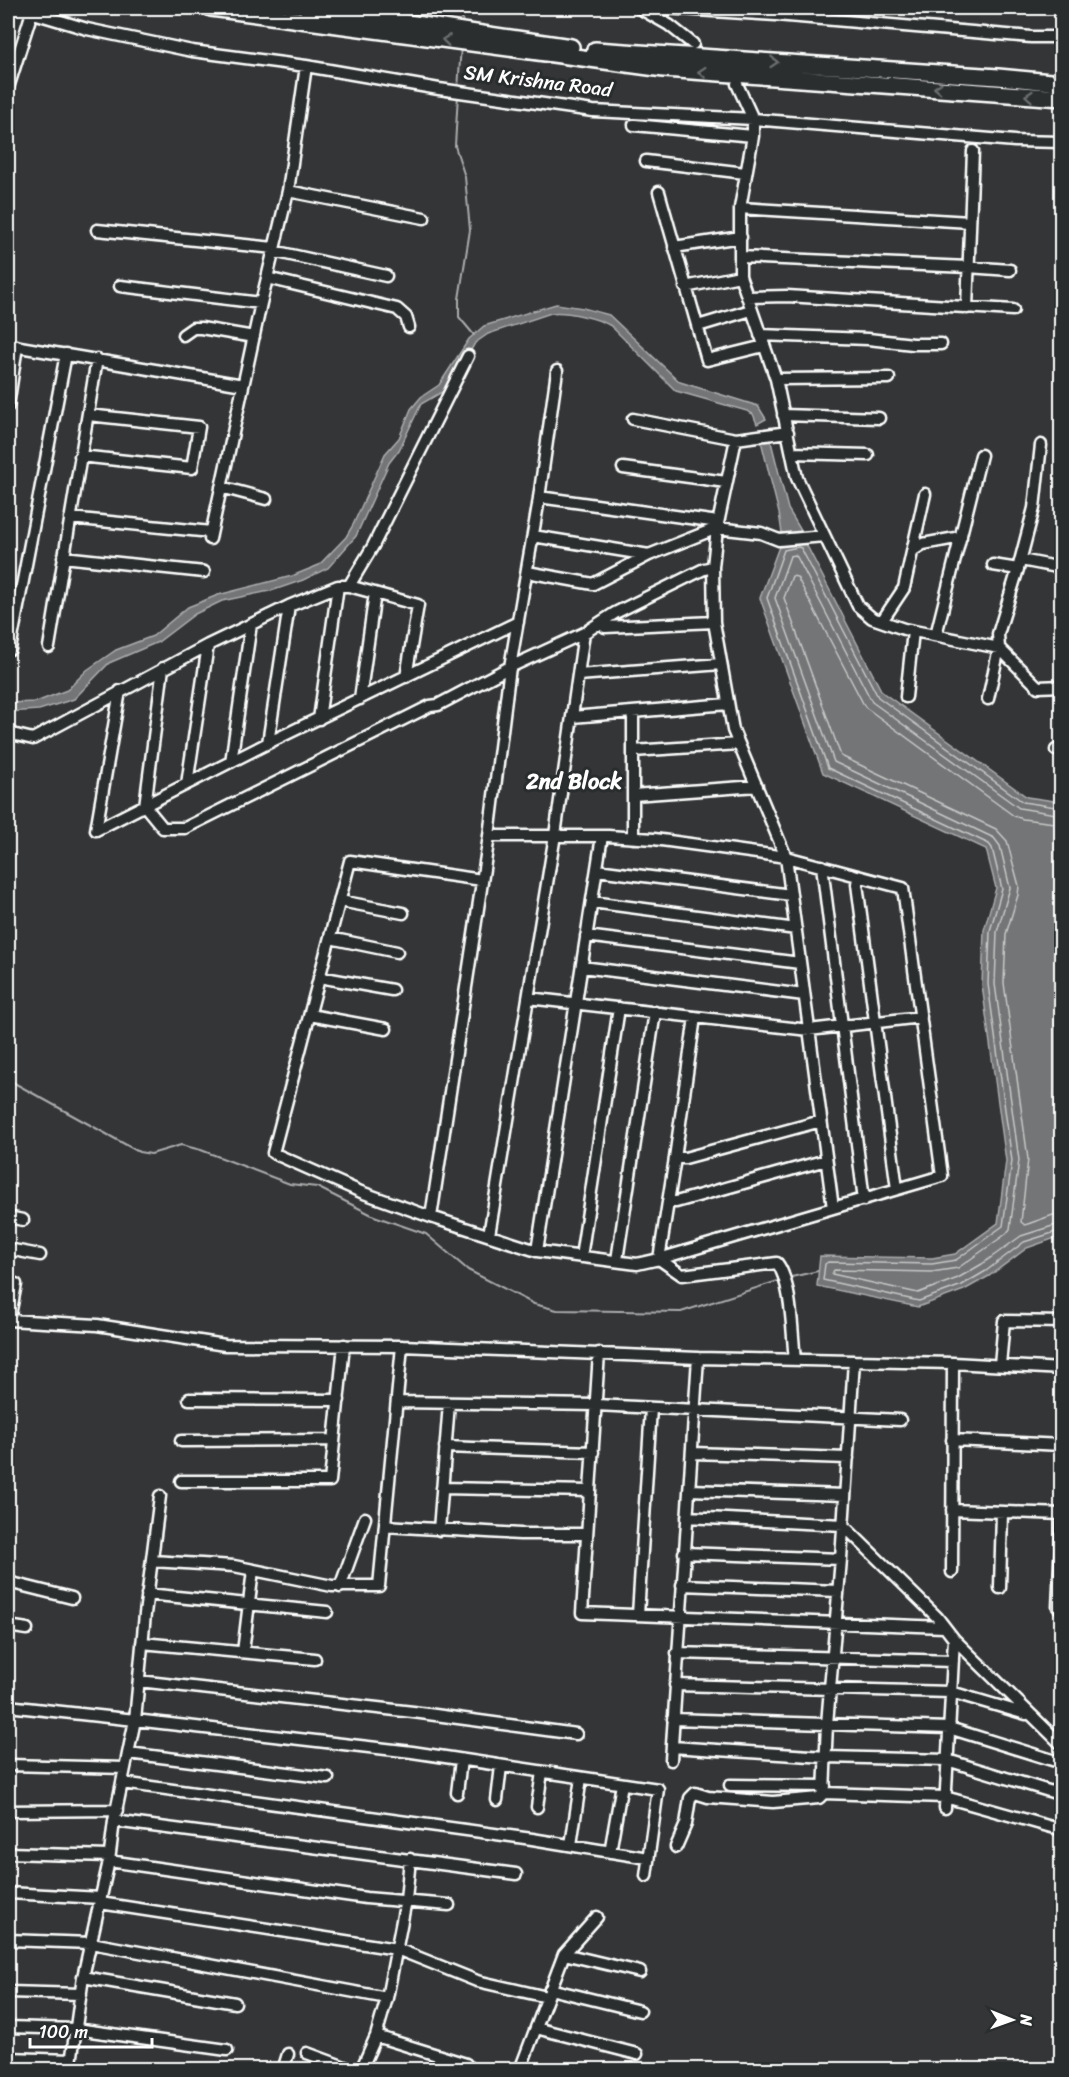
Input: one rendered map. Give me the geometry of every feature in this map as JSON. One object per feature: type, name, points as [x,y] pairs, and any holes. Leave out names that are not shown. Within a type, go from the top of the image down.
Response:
[{"type":"highway","name":"SM Krishna Road","points":[[211,8],[599,51],[1062,83]]},
{"type":"highway","name":"SM Krishna Road","points":[[307,8],[402,28],[664,69],[1062,98]]},
{"type":"street","points":[[639,8],[669,25],[693,44]]},
{"type":"street","points":[[665,8],[1031,37],[1062,37]]},
{"type":"street","points":[[8,48],[24,9]]},
{"type":"street","points":[[8,88],[24,9]]},
{"type":"street","name":"SM Krishna Road","points":[[24,9],[87,29],[192,51],[306,66],[439,90],[593,111],[753,119],[1015,141],[1062,142]]},
{"type":"street","points":[[70,518],[210,536],[288,191],[306,66]]},
{"type":"street","points":[[737,84],[753,119],[753,136],[740,208],[740,276],[776,379],[797,478],[858,606],[872,618],[914,631],[999,648],[1038,687],[1062,686]]},
{"type":"street","points":[[634,125],[753,136]]},
{"type":"street","points":[[967,308],[973,151]]},
{"type":"street","points":[[646,161],[745,173]]},
{"type":"street","points":[[288,191],[424,218]]},
{"type":"street","points":[[658,192],[707,360],[764,346]]},
{"type":"street","points":[[740,208],[970,222]]},
{"type":"street","points":[[97,230],[273,250],[386,276]]},
{"type":"street","points":[[674,247],[741,237]]},
{"type":"street","points":[[740,257],[1010,270]]},
{"type":"street","points":[[685,286],[740,276]]},
{"type":"street","points":[[267,278],[397,309],[406,317],[408,327]]},
{"type":"street","points":[[120,286],[261,303]]},
{"type":"street","points":[[747,297],[787,297],[1013,310]]},
{"type":"street","points":[[698,326],[751,310]]},
{"type":"street","points":[[183,334],[193,328],[201,328],[254,337]]},
{"type":"street","points":[[760,335],[941,344]]},
{"type":"street","points":[[8,406],[12,346],[243,384]]},
{"type":"street","points":[[10,649],[66,354]]},
{"type":"street","points":[[349,586],[373,546],[468,356]]},
{"type":"street","points":[[49,647],[98,359]]},
{"type":"street","points":[[431,1217],[489,836],[510,667],[533,536],[557,370]]},
{"type":"street","points":[[776,379],[889,378]]},
{"type":"street","points":[[80,456],[192,468],[199,428],[87,415]]},
{"type":"street","points":[[783,415],[879,418]]},
{"type":"street","points":[[633,418],[736,439],[788,432]]},
{"type":"street","points":[[736,439],[718,525],[713,567],[714,622],[733,730],[786,857],[833,1208]]},
{"type":"street","points":[[988,699],[999,648],[998,634],[1034,508],[1041,445]]},
{"type":"street","points":[[792,453],[868,455]]},
{"type":"street","points":[[936,635],[981,455]]},
{"type":"street","points":[[623,468],[726,482]]},
{"type":"street","points":[[221,486],[266,499]]},
{"type":"street","points":[[882,621],[904,588],[925,494]]},
{"type":"street","points":[[539,497],[718,525],[761,533],[779,540],[824,536]]},
{"type":"street","points":[[527,572],[593,584],[649,555],[718,525]]},
{"type":"street","points":[[533,536],[649,555]]},
{"type":"street","points":[[912,551],[923,544],[961,537]]},
{"type":"street","points":[[63,557],[204,572]]},
{"type":"street","points":[[993,565],[1062,568]]},
{"type":"street","points":[[164,668],[145,806],[163,828],[185,828],[421,711],[438,705],[510,667],[584,633],[615,613],[713,567]]},
{"type":"street","points":[[319,719],[338,586]]},
{"type":"street","points":[[8,733],[33,738],[208,645],[289,606],[338,586],[349,586],[418,605],[406,677]]},
{"type":"street","points":[[360,699],[375,593]]},
{"type":"street","points":[[268,743],[289,606]]},
{"type":"street","points":[[120,691],[96,830],[268,743],[518,622]]},
{"type":"street","points":[[600,623],[604,627],[714,622]]},
{"type":"street","points":[[231,762],[251,624]]},
{"type":"street","points":[[906,698],[914,631]]},
{"type":"street","points":[[489,1235],[555,835],[584,633]]},
{"type":"street","points":[[187,784],[208,645]]},
{"type":"street","points":[[578,675],[721,664]]},
{"type":"street","points":[[572,717],[728,704]]},
{"type":"street","points":[[633,712],[633,838]]},
{"type":"street","points":[[633,751],[739,744]]},
{"type":"street","points":[[633,795],[757,786]]},
{"type":"street","points":[[482,880],[350,861],[273,1153],[361,1192],[537,1251],[637,1264],[942,1176],[903,888],[858,878],[786,857],[633,838],[555,835],[489,836]]},
{"type":"street","points":[[537,1251],[602,836]]},
{"type":"street","points":[[822,866],[864,1200]]},
{"type":"street","points":[[597,870],[791,895]]},
{"type":"street","points":[[858,878],[874,1022],[897,1189]]},
{"type":"street","points":[[340,901],[403,913]]},
{"type":"street","points":[[592,902],[796,929]]},
{"type":"street","points":[[586,936],[800,963]]},
{"type":"street","points":[[330,938],[398,952]]},
{"type":"street","points":[[582,967],[804,995]]},
{"type":"street","points":[[320,977],[392,990]]},
{"type":"street","points":[[528,998],[809,1030],[921,1017]]},
{"type":"street","points":[[581,1257],[619,1008]]},
{"type":"street","points":[[617,1260],[655,1012]]},
{"type":"street","points":[[310,1016],[386,1029]]},
{"type":"street","points":[[659,1259],[695,1017]]},
{"type":"street","points":[[675,1158],[685,1158],[821,1121]]},
{"type":"street","points":[[668,1202],[676,1202],[826,1160]]},
{"type":"street","points":[[8,1218],[23,1220]]},
{"type":"street","points":[[8,1249],[40,1255]]},
{"type":"street","points":[[659,1259],[682,1275],[777,1263],[785,1279],[795,1360]]},
{"type":"street","points":[[8,1282],[16,1284],[8,1320],[97,1325],[225,1345],[402,1346],[698,1358],[1000,1365],[1062,1369]]},
{"type":"street","points":[[1000,1365],[1004,1320],[1062,1322]]},
{"type":"street","points":[[181,1481],[330,1481],[344,1346]]},
{"type":"street","points":[[152,1561],[234,1566],[340,1587],[379,1586],[402,1346]]},
{"type":"street","points":[[599,1353],[582,1612],[944,1627]]},
{"type":"street","points":[[671,1760],[698,1358]]},
{"type":"street","points":[[676,1847],[686,1824],[690,1798],[695,1793],[708,1797],[773,1802],[819,1798],[825,1789],[827,1724],[854,1361]]},
{"type":"street","points":[[952,1572],[953,1364]]},
{"type":"street","points":[[189,1400],[339,1400]]},
{"type":"street","points":[[397,1402],[596,1405],[900,1420]]},
{"type":"street","points":[[439,1530],[449,1403]]},
{"type":"street","points":[[638,1615],[651,1408]]},
{"type":"street","points":[[181,1441],[334,1440]]},
{"type":"street","points":[[952,1440],[1062,1445]]},
{"type":"street","points":[[445,1447],[592,1452]]},
{"type":"street","points":[[692,1453],[848,1458]]},
{"type":"street","points":[[442,1488],[590,1491]]},
{"type":"street","points":[[689,1490],[845,1495]]},
{"type":"street","points":[[8,2058],[71,2065],[83,1977],[109,1859],[135,1720],[147,1594],[160,1496]]},
{"type":"street","points":[[952,1510],[1062,1514]]},
{"type":"street","points":[[1000,1588],[1002,1512]]},
{"type":"street","points":[[687,1517],[843,1525],[1062,1745]]},
{"type":"street","points":[[340,1587],[365,1518]]},
{"type":"street","points":[[1058,1607],[1062,1520]]},
{"type":"street","points":[[385,1526],[520,1534],[587,1534]]},
{"type":"street","points":[[684,1553],[841,1559]]},
{"type":"street","points":[[243,1652],[253,1570]]},
{"type":"street","points":[[8,1582],[72,1598]]},
{"type":"street","points":[[682,1586],[838,1591]]},
{"type":"street","points":[[147,1594],[327,1612]]},
{"type":"street","points":[[8,1626],[27,1629]]},
{"type":"street","points":[[945,1803],[954,1639]]},
{"type":"street","points":[[142,1643],[315,1659]]},
{"type":"street","points":[[677,1653],[952,1661]]},
{"type":"street","points":[[139,1681],[413,1712],[576,1734]]},
{"type":"street","points":[[675,1685],[951,1692],[1030,1715]]},
{"type":"street","points":[[8,1706],[391,1749],[658,1789],[646,1876]]},
{"type":"street","points":[[673,1719],[949,1728],[1062,1764]]},
{"type":"street","points":[[672,1747],[826,1757],[947,1760],[1062,1795]]},
{"type":"street","points":[[128,1752],[328,1778]]},
{"type":"street","points":[[457,1793],[460,1760]]},
{"type":"street","points":[[8,1765],[125,1768]]},
{"type":"street","points":[[497,1800],[501,1766]]},
{"type":"street","points":[[537,1807],[542,1772]]},
{"type":"street","points":[[571,1845],[582,1778]]},
{"type":"street","points":[[122,1783],[571,1845],[648,1858]]},
{"type":"street","points":[[610,1852],[622,1784]]},
{"type":"street","points":[[730,1785],[825,1789],[945,1803],[1062,1830]]},
{"type":"street","points":[[8,1811],[116,1815],[516,1874]]},
{"type":"street","points":[[8,1853],[109,1859],[366,1898],[449,1905]]},
{"type":"street","points":[[361,2070],[376,2036],[387,1998],[406,1900],[410,1859]]},
{"type":"street","points":[[8,1893],[100,1900],[397,1949],[477,1981],[640,2011]]},
{"type":"street","points":[[520,2070],[564,1954],[597,1917]]},
{"type":"street","points":[[8,1940],[91,1943],[387,1998]]},
{"type":"street","points":[[564,1954],[640,1972]]},
{"type":"street","points":[[83,1977],[235,2003]]},
{"type":"street","points":[[8,1992],[81,1994]]},
{"type":"street","points":[[8,2027],[76,2029],[227,2050]]},
{"type":"street","points":[[536,2028],[637,2054]]},
{"type":"street","points":[[376,2036],[466,2064]]},
{"type":"street","points":[[307,2053],[353,2070]]},
{"type":"street","points":[[283,2070],[288,2054]]},
{"type":"water","points":[[556,304],[609,315],[680,382],[758,406],[766,419],[757,424],[753,414],[747,411],[676,391],[611,326],[590,318],[573,314],[551,313],[488,334],[475,343],[449,388],[421,404],[399,450],[389,463],[356,536],[328,568],[274,590],[222,601],[195,614],[158,642],[109,663],[74,699],[39,710],[8,712],[8,703],[36,702],[67,690],[87,670],[116,650],[153,636],[188,607],[218,595],[292,576],[319,565],[346,537],[385,454],[399,438],[411,409],[421,397],[439,385],[469,339],[484,326]]},
{"type":"water","points":[[770,438],[788,509],[803,534],[782,533],[761,441]]},
{"type":"water","points":[[804,540],[882,692],[1027,797],[1061,802],[1061,1236],[1027,1248],[989,1276],[964,1290],[918,1307],[817,1286],[820,1256],[932,1258],[955,1254],[998,1223],[1006,1161],[982,985],[984,930],[996,888],[986,849],[823,773],[760,598],[780,544]]},
{"type":"waterway","points":[[462,26],[463,8]]},
{"type":"waterway","points":[[458,89],[461,46]]},
{"type":"waterway","points":[[458,94],[455,146],[465,177],[470,230],[459,299],[459,317],[474,335]]},
{"type":"waterway","points":[[8,1077],[16,1084],[139,1152],[151,1154],[181,1145],[201,1150],[290,1184],[317,1187],[374,1216],[426,1234],[468,1270],[534,1304],[557,1310],[681,1312],[781,1280]]},
{"type":"waterway","points":[[787,1278],[818,1271]]},
{"type":"district","name":"2nd Block","points":[[574,781]]}]
